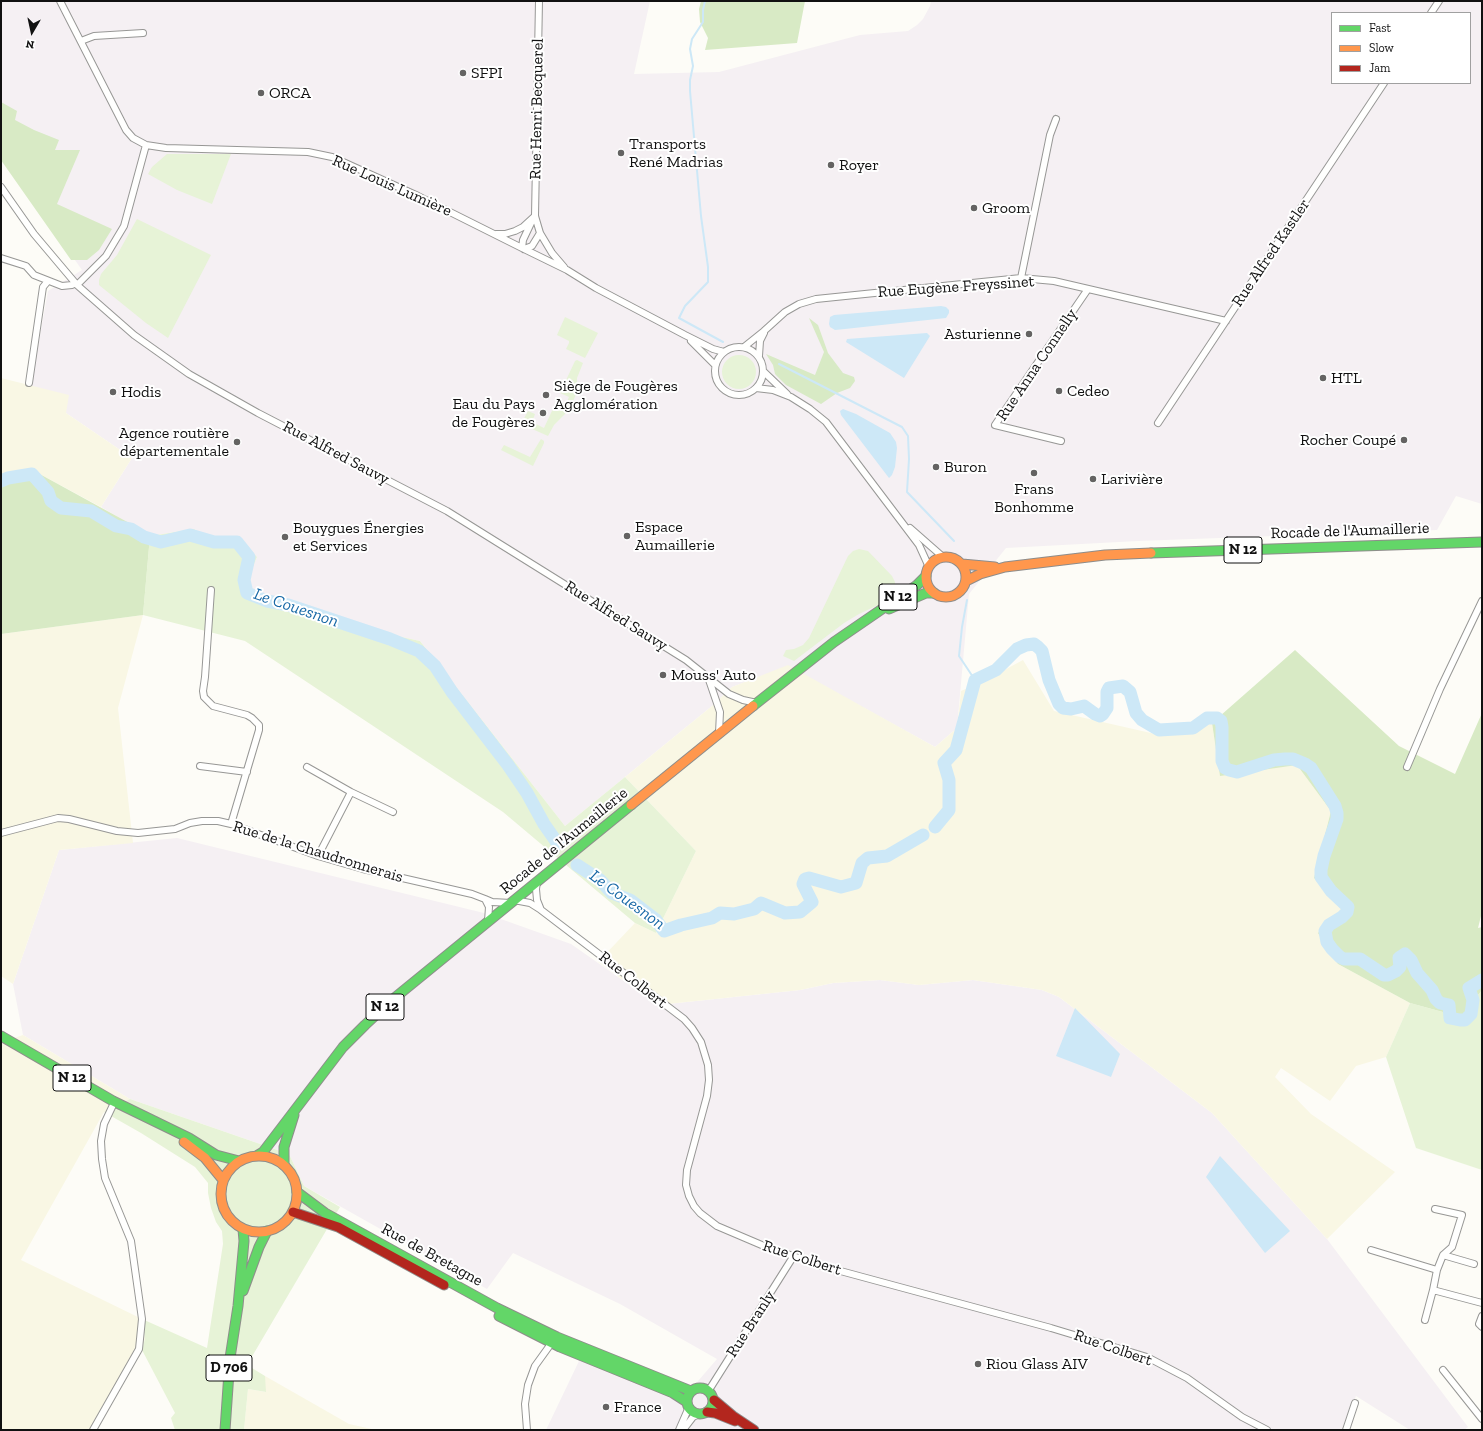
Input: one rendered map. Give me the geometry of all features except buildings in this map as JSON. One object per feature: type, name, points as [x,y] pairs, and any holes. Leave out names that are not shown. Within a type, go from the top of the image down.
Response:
[{"type":"main road","name":"Rocade de l'Aumaillerie","points":[[966,582],[970,578],[980,574],[1005,567],[1105,555],[1482,542]]},
{"type":"main road","points":[[950,557],[962,564],[966,575],[966,582],[959,593],[947,597],[940,596],[934,593],[928,586],[927,571],[938,559],[950,557]]},
{"type":"main road","name":"Rocade de l'Aumaillerie","points":[[962,564],[1005,567]]},
{"type":"main road","name":"Rocade de l'Aumaillerie","points":[[258,1155],[263,1152],[343,1047],[392,1000],[719,733],[834,642],[917,585],[927,571]]},
{"type":"main road","name":"Rocade de l'Aumaillerie","points":[[869,618],[915,598],[934,593]]},
{"type":"main road","name":"N 12","points":[[1,1036],[113,1101],[189,1138],[220,1156],[239,1161]]},
{"type":"main road","name":"Rocade de l'Aumaillerie","points":[[284,1165],[284,1147],[296,1108]]},
{"type":"main road","name":"N 12","points":[[145,1117],[176,1135],[205,1158],[223,1180]]},
{"type":"main road","points":[[258,1155],[272,1158],[284,1165],[294,1177],[297,1192],[293,1212],[286,1221],[278,1228],[258,1232],[244,1229],[232,1222],[225,1213],[221,1202],[220,1191],[223,1180],[230,1168],[239,1161],[258,1155]]},
{"type":"main road","name":"Rue de Bretagne","points":[[297,1192],[308,1201],[357,1231],[554,1340]]},
{"type":"main road","name":"Rue de Bretagne","points":[[293,1212],[338,1227],[514,1324],[554,1340]]},
{"type":"main road","name":"D 706","points":[[225,1430],[230,1358],[238,1306],[244,1229]]},
{"type":"main road","name":"D 706","points":[[238,1306],[259,1247],[268,1231]]},
{"type":"main road","points":[[554,1340],[691,1391],[702,1388],[708,1390],[714,1400],[752,1429]]},
{"type":"main road","points":[[554,1340],[673,1393],[688,1404],[693,1412],[715,1413],[752,1429]]},
{"type":"main road","points":[[630,1375],[648,1374]]},
{"type":"main road","points":[[688,1404],[688,1396],[691,1391]]},
{"type":"main road","points":[[703,1413],[712,1407],[714,1400]]},
{"type":"street","name":"Rue Louis Lumière","points":[[60,1],[126,130],[133,138],[146,145],[166,148],[308,152],[332,157],[418,196],[523,248],[567,270],[596,288],[685,335],[713,349],[724,352]]},
{"type":"street","name":"Rue Henri Becquerel","points":[[539,1],[535,216],[540,233],[552,253],[567,270]]},
{"type":"street","points":[[1432,12],[1439,1]]},
{"type":"street","points":[[81,41],[94,36],[143,33]]},
{"type":"street","name":"Rue Alfred Kastler","points":[[1158,423],[1383,84]]},
{"type":"street","points":[[1021,278],[1050,135],[1056,119]]},
{"type":"street","points":[[1,258],[26,266],[34,275],[62,286],[76,284],[106,256],[124,226],[146,145]]},
{"type":"street","name":"Rue Alfred Sauvy","points":[[1,187],[34,234],[76,284],[134,335],[189,374],[258,413],[447,511],[686,660],[729,694],[743,700],[757,703]]},
{"type":"street","points":[[493,234],[505,234],[515,231],[523,227],[535,216]]},
{"type":"street","name":"Rue Henri Becquerel","points":[[523,248],[523,240],[535,216]]},
{"type":"street","points":[[523,248],[532,246],[540,233]]},
{"type":"street","name":"Rue Eugène Freyssinet","points":[[744,347],[785,312],[799,304],[816,299],[1021,278],[1054,281],[1226,321]]},
{"type":"street","points":[[29,383],[43,287],[48,281]]},
{"type":"street","name":"Rue Anna Connelly","points":[[1061,442],[995,425],[1088,289]]},
{"type":"street","points":[[758,356],[760,341],[764,331]]},
{"type":"street","name":"Rue Louis Lumière","points":[[685,335],[715,365]]},
{"type":"street","points":[[733,347],[744,347],[749,348],[762,361],[764,372],[756,388],[743,395],[733,394],[724,389],[717,381],[715,365],[717,360],[724,352],[733,347]]},
{"type":"street","points":[[764,372],[791,398]]},
{"type":"street","points":[[756,388],[773,390],[791,398],[810,409],[826,422],[919,544],[927,571]]},
{"type":"street","points":[[903,522],[943,557]]},
{"type":"street","points":[[211,590],[203,691],[204,697],[213,706],[247,715],[259,725],[258,737],[254,745],[248,772],[231,824]]},
{"type":"street","points":[[1406,767],[1440,689],[1482,602]]},
{"type":"street","points":[[708,677],[720,712],[719,733]]},
{"type":"street","points":[[200,766],[248,772]]},
{"type":"street","points":[[307,766],[351,792],[393,812]]},
{"type":"street","points":[[318,856],[351,792]]},
{"type":"street","name":"Rue de la Chaudronnerais","points":[[1,833],[58,818],[69,819],[117,831],[138,833],[175,829],[190,823],[202,821],[218,821],[231,824],[318,856],[363,869],[472,894],[492,902],[513,901]]},
{"type":"street","points":[[537,882],[537,900],[541,910]]},
{"type":"street","points":[[485,899],[489,907],[488,921]]},
{"type":"street","name":"Rue Colbert","points":[[513,901],[530,903],[541,910],[684,1019],[701,1042],[705,1054],[709,1080],[707,1096],[687,1170],[686,1185],[694,1206],[700,1213],[717,1226],[764,1246],[822,1266],[1052,1328],[1147,1357],[1187,1378],[1242,1417],[1267,1430]]},
{"type":"street","points":[[93,1430],[139,1349],[142,1319],[131,1241],[105,1178],[102,1160],[101,1142],[104,1124],[113,1105],[113,1101]]},
{"type":"street","points":[[1425,1320],[1437,1270],[1443,1255],[1452,1247],[1462,1215],[1435,1209]]},
{"type":"street","points":[[1371,1250],[1437,1270]]},
{"type":"street","points":[[1443,1255],[1474,1264]]},
{"type":"street","name":"Rue Branly","points":[[708,1390],[793,1257]]},
{"type":"street","points":[[1433,1290],[1482,1303]]},
{"type":"street","points":[[1482,1316],[1479,1324],[1482,1327]]},
{"type":"street","points":[[527,1430],[525,1404],[528,1385],[535,1366],[554,1340]]},
{"type":"street","points":[[1443,1370],[1482,1419]]},
{"type":"street","points":[[1346,1430],[1355,1403]]},
{"type":"street","points":[[679,1430],[688,1404]]},
{"type":"street","points":[[683,1430],[693,1417],[703,1413]]},
{"type":"shaded area","points":[[1,1],[650,1],[634,74],[719,72],[860,35],[908,31],[923,19],[931,1],[1482,1],[1482,504],[1456,496],[1437,530],[1138,541],[1006,548],[969,594],[957,728],[935,747],[788,666],[732,687],[712,706],[565,826],[420,641],[280,610],[272,598],[251,594],[243,588],[257,557],[214,542],[194,529],[150,536],[101,507],[132,458],[66,413],[31,385],[48,291],[82,270],[4,160],[1,153]]},
{"type":"shaded area","points":[[1,378],[69,395],[66,413],[132,458],[101,507],[36,472],[1,476]]},
{"type":"shaded area","points":[[143,615],[118,708],[133,843],[59,850],[13,984],[1,976],[1,634]]},
{"type":"shaded area","points":[[1023,660],[1054,711],[1164,736],[1212,723],[1220,775],[1297,765],[1331,811],[1314,878],[1343,908],[1338,964],[1410,1003],[1386,1057],[1356,1066],[1330,1101],[1281,1068],[1275,1077],[1311,1114],[1395,1172],[1327,1239],[1212,1113],[1059,997],[1042,990],[973,980],[919,985],[880,980],[833,983],[800,990],[658,1005],[598,962],[635,923],[656,933],[696,851],[625,777],[712,706],[732,687],[788,665],[935,747],[957,728],[961,691],[982,682]]},
{"type":"shaded area","points":[[177,838],[484,913],[571,944],[658,1005],[800,990],[833,983],[880,980],[919,985],[973,980],[1042,990],[1059,997],[1212,1113],[1327,1239],[1468,1427],[1464,1430],[1410,1430],[1356,1396],[1343,1430],[546,1430],[579,1361],[680,1402],[717,1359],[620,1304],[513,1253],[487,1289],[304,1186],[289,1154],[130,1099],[23,1035],[13,984],[59,850]]},
{"type":"shaded area","points":[[1,1030],[14,1038],[23,1035],[130,1099],[104,1112],[21,1260],[142,1319],[145,1340],[142,1350],[90,1430],[1,1430]]},
{"type":"shaded area","points":[[265,1376],[349,1424],[376,1430],[244,1430],[248,1389],[265,1392]]},
{"type":"green space","points":[[701,1],[805,1],[797,43],[705,50],[708,38],[700,22],[699,9]]},
{"type":"green space","points":[[1,102],[17,111],[15,120],[34,130],[59,140],[55,150],[80,150],[57,204],[112,229],[99,250],[87,260],[71,260],[1,160]]},
{"type":"green space","points":[[167,154],[231,154],[212,204],[177,190],[148,174],[152,167]]},
{"type":"green space","points":[[137,219],[211,255],[168,338],[146,323],[99,285],[101,274],[117,255]]},
{"type":"green space","points":[[565,317],[598,333],[585,358],[566,349],[569,341],[557,335]]},
{"type":"green space","points":[[809,318],[818,325],[828,353],[843,373],[854,377],[855,381],[850,388],[837,393],[821,404],[786,385],[775,374],[773,365],[766,354],[815,375],[824,352]]},
{"type":"green space","points":[[736,355],[742,355],[751,360],[755,366],[755,378],[751,384],[742,389],[736,389],[727,384],[722,375],[722,369],[727,360]]},
{"type":"green space","points":[[577,360],[583,363],[577,378],[577,392],[570,409],[554,425],[548,436],[521,424],[528,411],[535,414],[532,422],[544,428],[557,400],[566,404],[569,397],[560,393],[575,361]]},
{"type":"green space","points":[[541,439],[544,443],[533,466],[501,450],[504,445],[530,457]]},
{"type":"green space","points":[[36,472],[150,536],[143,615],[1,634],[1,476]]},
{"type":"green space","points":[[194,529],[214,542],[237,538],[257,557],[244,588],[251,594],[272,598],[280,610],[420,641],[565,826],[625,777],[696,851],[656,933],[635,923],[503,812],[245,641],[143,615],[150,536]]},
{"type":"green space","points":[[859,549],[868,551],[892,576],[895,582],[895,595],[893,598],[844,623],[794,661],[783,656],[786,650],[794,649],[803,645],[809,638],[848,556],[853,551]]},
{"type":"green space","points":[[1295,650],[1399,746],[1455,774],[1482,713],[1482,912],[1478,928],[1482,927],[1482,990],[1461,1017],[1410,1003],[1338,964],[1318,933],[1343,908],[1314,878],[1331,811],[1297,765],[1220,776],[1212,723]]},
{"type":"green space","points":[[1482,990],[1482,1170],[1416,1148],[1386,1057],[1410,1003],[1461,1017]]},
{"type":"green space","points":[[130,1099],[289,1154],[304,1186],[340,1207],[247,1365],[265,1376],[266,1392],[248,1389],[244,1430],[175,1430],[171,1418],[175,1413],[142,1350],[145,1339],[142,1319],[207,1348],[223,1244],[222,1231],[216,1222],[211,1208],[208,1183],[195,1167],[104,1112]]},
{"type":"water","points":[[941,306],[946,307],[949,310],[946,318],[835,330],[830,327],[829,324],[830,317],[834,315]]},
{"type":"water","points":[[927,333],[930,336],[904,378],[846,342],[847,339]]},
{"type":"water","points":[[843,409],[856,414],[890,433],[896,442],[897,448],[895,467],[889,478],[841,415],[840,411]]},
{"type":"water","points":[[1075,1008],[1120,1054],[1111,1077],[1056,1056]]},
{"type":"water","points":[[1220,1156],[1290,1231],[1265,1253],[1206,1177]]},
{"type":"waterway","points":[[705,1],[703,22],[692,39],[690,49],[693,66],[690,80],[690,91],[701,216],[708,267],[708,282],[685,306],[679,318],[723,342]]},
{"type":"waterway","points":[[779,364],[902,427],[908,436],[909,459],[907,492],[954,541]]},
{"type":"waterway","name":"Le Couesnon","points":[[1,481],[8,478],[32,474],[48,492],[51,501],[61,508],[91,511],[116,526],[131,529],[144,537],[161,542],[190,535],[214,542],[237,542],[249,557],[244,580],[247,593],[267,601],[288,605],[390,639],[419,651],[435,666],[452,692],[508,765],[558,844]]},
{"type":"waterway","points":[[967,600],[959,656],[975,680]]},
{"type":"waterway","name":"Le Couesnon","points":[[935,827],[949,810],[949,780],[944,763],[956,750],[975,680],[996,670],[1017,649],[1026,645],[1034,644],[1042,651],[1049,680],[1059,704],[1063,708],[1071,709],[1084,706],[1100,716],[1107,708],[1107,692],[1109,688],[1123,686],[1130,692],[1136,713],[1142,720],[1159,730],[1193,728],[1207,718],[1217,718],[1221,721],[1222,761],[1225,768],[1229,770],[1237,772],[1274,760],[1285,759],[1293,759],[1311,768],[1335,806],[1337,813],[1337,819],[1324,856],[1321,877],[1331,891],[1348,907],[1347,912],[1329,925],[1325,931],[1327,942],[1332,949],[1340,957],[1344,959],[1360,959],[1384,975],[1388,975],[1396,971],[1400,967],[1399,958],[1405,954],[1411,960],[1417,973],[1432,990],[1436,999],[1440,1003],[1449,1005],[1450,1018],[1465,1020],[1471,1014],[1473,1000],[1469,988],[1482,980]]},
{"type":"waterway","name":"Le Couesnon","points":[[577,865],[600,880],[612,893],[630,900],[656,920],[664,931],[681,925],[712,918],[720,913],[734,914],[754,909],[761,903],[785,913],[800,912],[812,902],[803,884],[805,879],[809,878],[841,887],[856,883],[862,863],[868,858],[887,856],[923,835]]},
{"type":"traffic: fast","points":[[1151,553],[1482,542]]},
{"type":"traffic: fast","points":[[753,706],[834,642],[917,585],[926,576]]},
{"type":"traffic: fast","points":[[889,609],[926,593],[934,593]]},
{"type":"traffic: fast","points":[[258,1155],[263,1152],[343,1047],[365,1025],[392,1000],[631,805]]},
{"type":"traffic: fast","points":[[1,1036],[113,1101],[189,1138],[216,1155],[239,1161]]},
{"type":"traffic: fast","points":[[284,1165],[284,1147],[294,1115]]},
{"type":"traffic: fast","points":[[297,1192],[325,1213],[497,1308],[557,1337],[691,1391]]},
{"type":"traffic: fast","points":[[225,1430],[230,1358],[238,1306],[244,1241],[243,1229]]},
{"type":"traffic: fast","points":[[243,1291],[259,1247],[267,1231]]},
{"type":"traffic: fast","points":[[499,1316],[560,1347],[673,1393],[687,1402]]},
{"type":"traffic: fast","points":[[700,1388],[709,1392],[713,1401],[709,1410],[700,1414],[691,1410],[687,1401],[691,1392],[700,1388]]},
{"type":"traffic: slow","points":[[966,581],[980,574],[1005,567],[1105,555],[1151,553]]},
{"type":"traffic: slow","points":[[942,557],[950,557],[957,560],[963,566],[966,577],[963,588],[957,594],[950,597],[942,597],[935,594],[929,588],[926,581],[926,573],[929,566],[935,560],[942,557]]},
{"type":"traffic: slow","points":[[962,564],[995,567]]},
{"type":"traffic: slow","points":[[631,805],[753,706]]},
{"type":"traffic: slow","points":[[184,1142],[205,1158],[223,1180]]},
{"type":"traffic: slow","points":[[259,1156],[274,1159],[286,1167],[294,1179],[297,1194],[294,1209],[286,1221],[274,1229],[259,1232],[244,1229],[232,1221],[224,1209],[221,1194],[224,1179],[232,1167],[244,1159],[259,1156]]},
{"type":"traffic: jam","points":[[293,1212],[338,1227],[444,1285]]},
{"type":"traffic: jam","points":[[714,1400],[733,1416],[754,1430]]},
{"type":"traffic: jam","points":[[707,1412],[715,1413],[735,1421]]},
{"type":"place","name":"SFPI","points":[[463,73]]},
{"type":"place","name":"ORCA","points":[[261,93]]},
{"type":"place","name":"Transports René Madrias","points":[[621,153]]},
{"type":"place","name":"Royer","points":[[831,165]]},
{"type":"place","name":"Groom","points":[[974,208]]},
{"type":"place","name":"Asturienne","points":[[1029,334]]},
{"type":"place","name":"HTL","points":[[1323,378]]},
{"type":"place","name":"Cedeo","points":[[1059,391]]},
{"type":"place","name":"Hodis","points":[[113,392]]},
{"type":"place","name":"Siège de Fougères Agglomération","points":[[546,395]]},
{"type":"place","name":"Eau du Pays de Fougères","points":[[543,413]]},
{"type":"place","name":"Rocher Coupé","points":[[1404,440]]},
{"type":"place","name":"Agence routière départementale","points":[[237,442]]},
{"type":"place","name":"Buron","points":[[936,467]]},
{"type":"place","name":"Frans Bonhomme","points":[[1034,473]]},
{"type":"place","name":"Larivière","points":[[1093,479]]},
{"type":"place","name":"Espace Aumaillerie","points":[[627,536]]},
{"type":"place","name":"Bouygues Énergies et Services","points":[[285,537]]},
{"type":"place","name":"Mouss' Auto","points":[[663,675]]},
{"type":"place","name":"Riou Glass AIV","points":[[978,1364]]},
{"type":"place","name":"France","points":[[606,1407]]}]
